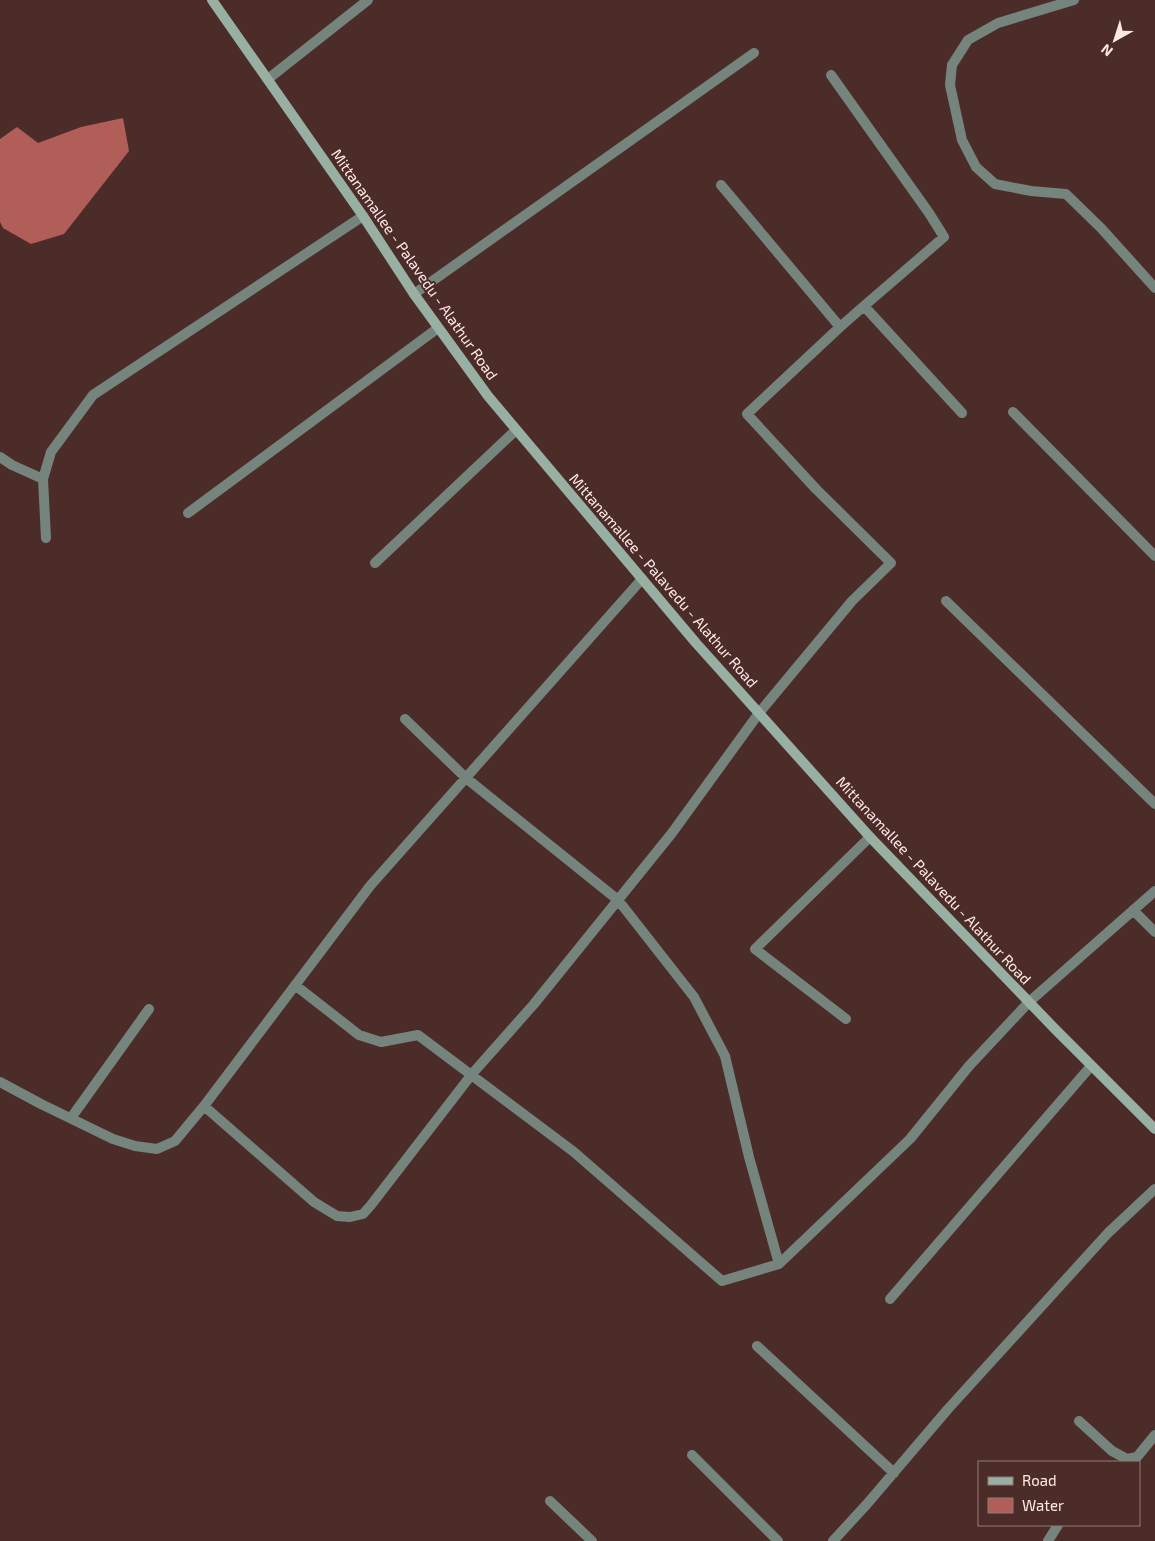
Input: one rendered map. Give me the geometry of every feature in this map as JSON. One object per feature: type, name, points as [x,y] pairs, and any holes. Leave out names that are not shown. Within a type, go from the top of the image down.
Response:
[{"type":"street","name":"Mittanamallee - Palavedu - Alathur Road","points":[[212,0],[363,216],[438,328],[488,396],[516,430],[696,643],[870,837],[1028,1002],[1155,1129]]},
{"type":"street","points":[[268,79],[368,0]]},
{"type":"street","points":[[1074,0],[998,23],[968,40],[952,65],[950,85],[962,140],[976,167],[995,184],[1031,191],[1066,194],[1101,228],[1155,288]]},
{"type":"street","points":[[414,294],[754,52]]},
{"type":"street","points":[[204,1106],[314,1202],[337,1216],[350,1217],[363,1214],[472,1074],[534,1004],[672,833],[759,713],[852,601],[891,563],[816,489],[747,414],[840,327],[944,237],[831,75]]},
{"type":"street","points":[[720,185],[840,327]]},
{"type":"street","points":[[46,538],[43,479],[51,452],[93,395],[363,216]]},
{"type":"street","points":[[864,306],[962,413]]},
{"type":"street","points":[[188,513],[438,328]]},
{"type":"street","points":[[1013,412],[1155,556]]},
{"type":"street","points":[[375,563],[516,430]]},
{"type":"street","points":[[0,456],[12,465],[43,479]]},
{"type":"street","points":[[0,1082],[113,1139],[135,1146],[157,1149],[175,1141],[204,1106],[370,886],[642,580]]},
{"type":"street","points":[[946,601],[1155,804]]},
{"type":"street","points":[[405,719],[466,778],[618,900],[694,997],[725,1056],[749,1157],[779,1264]]},
{"type":"street","points":[[846,1019],[755,948],[870,837]]},
{"type":"street","points":[[295,985],[358,1035],[381,1042],[418,1035],[574,1152],[722,1281],[779,1264],[910,1139],[969,1066],[1028,1002],[1155,891]]},
{"type":"street","points":[[1133,910],[1155,932]]},
{"type":"street","points":[[71,1118],[148,1009]]},
{"type":"street","points":[[890,1299],[1092,1066]]},
{"type":"street","points":[[833,1541],[948,1409],[1108,1233],[1155,1189]]},
{"type":"street","points":[[757,1346],[894,1473]]},
{"type":"street","points":[[1079,1421],[1112,1451],[1127,1459],[1137,1457],[1155,1435]]},
{"type":"street","points":[[692,1455],[778,1541]]},
{"type":"street","points":[[550,1501],[592,1541]]},
{"type":"street","points":[[1048,1541],[1057,1526]]},
{"type":"water","points":[[123,118],[129,151],[64,234],[31,244],[3,228],[0,222],[0,139],[17,127],[38,143],[81,127]]}]
